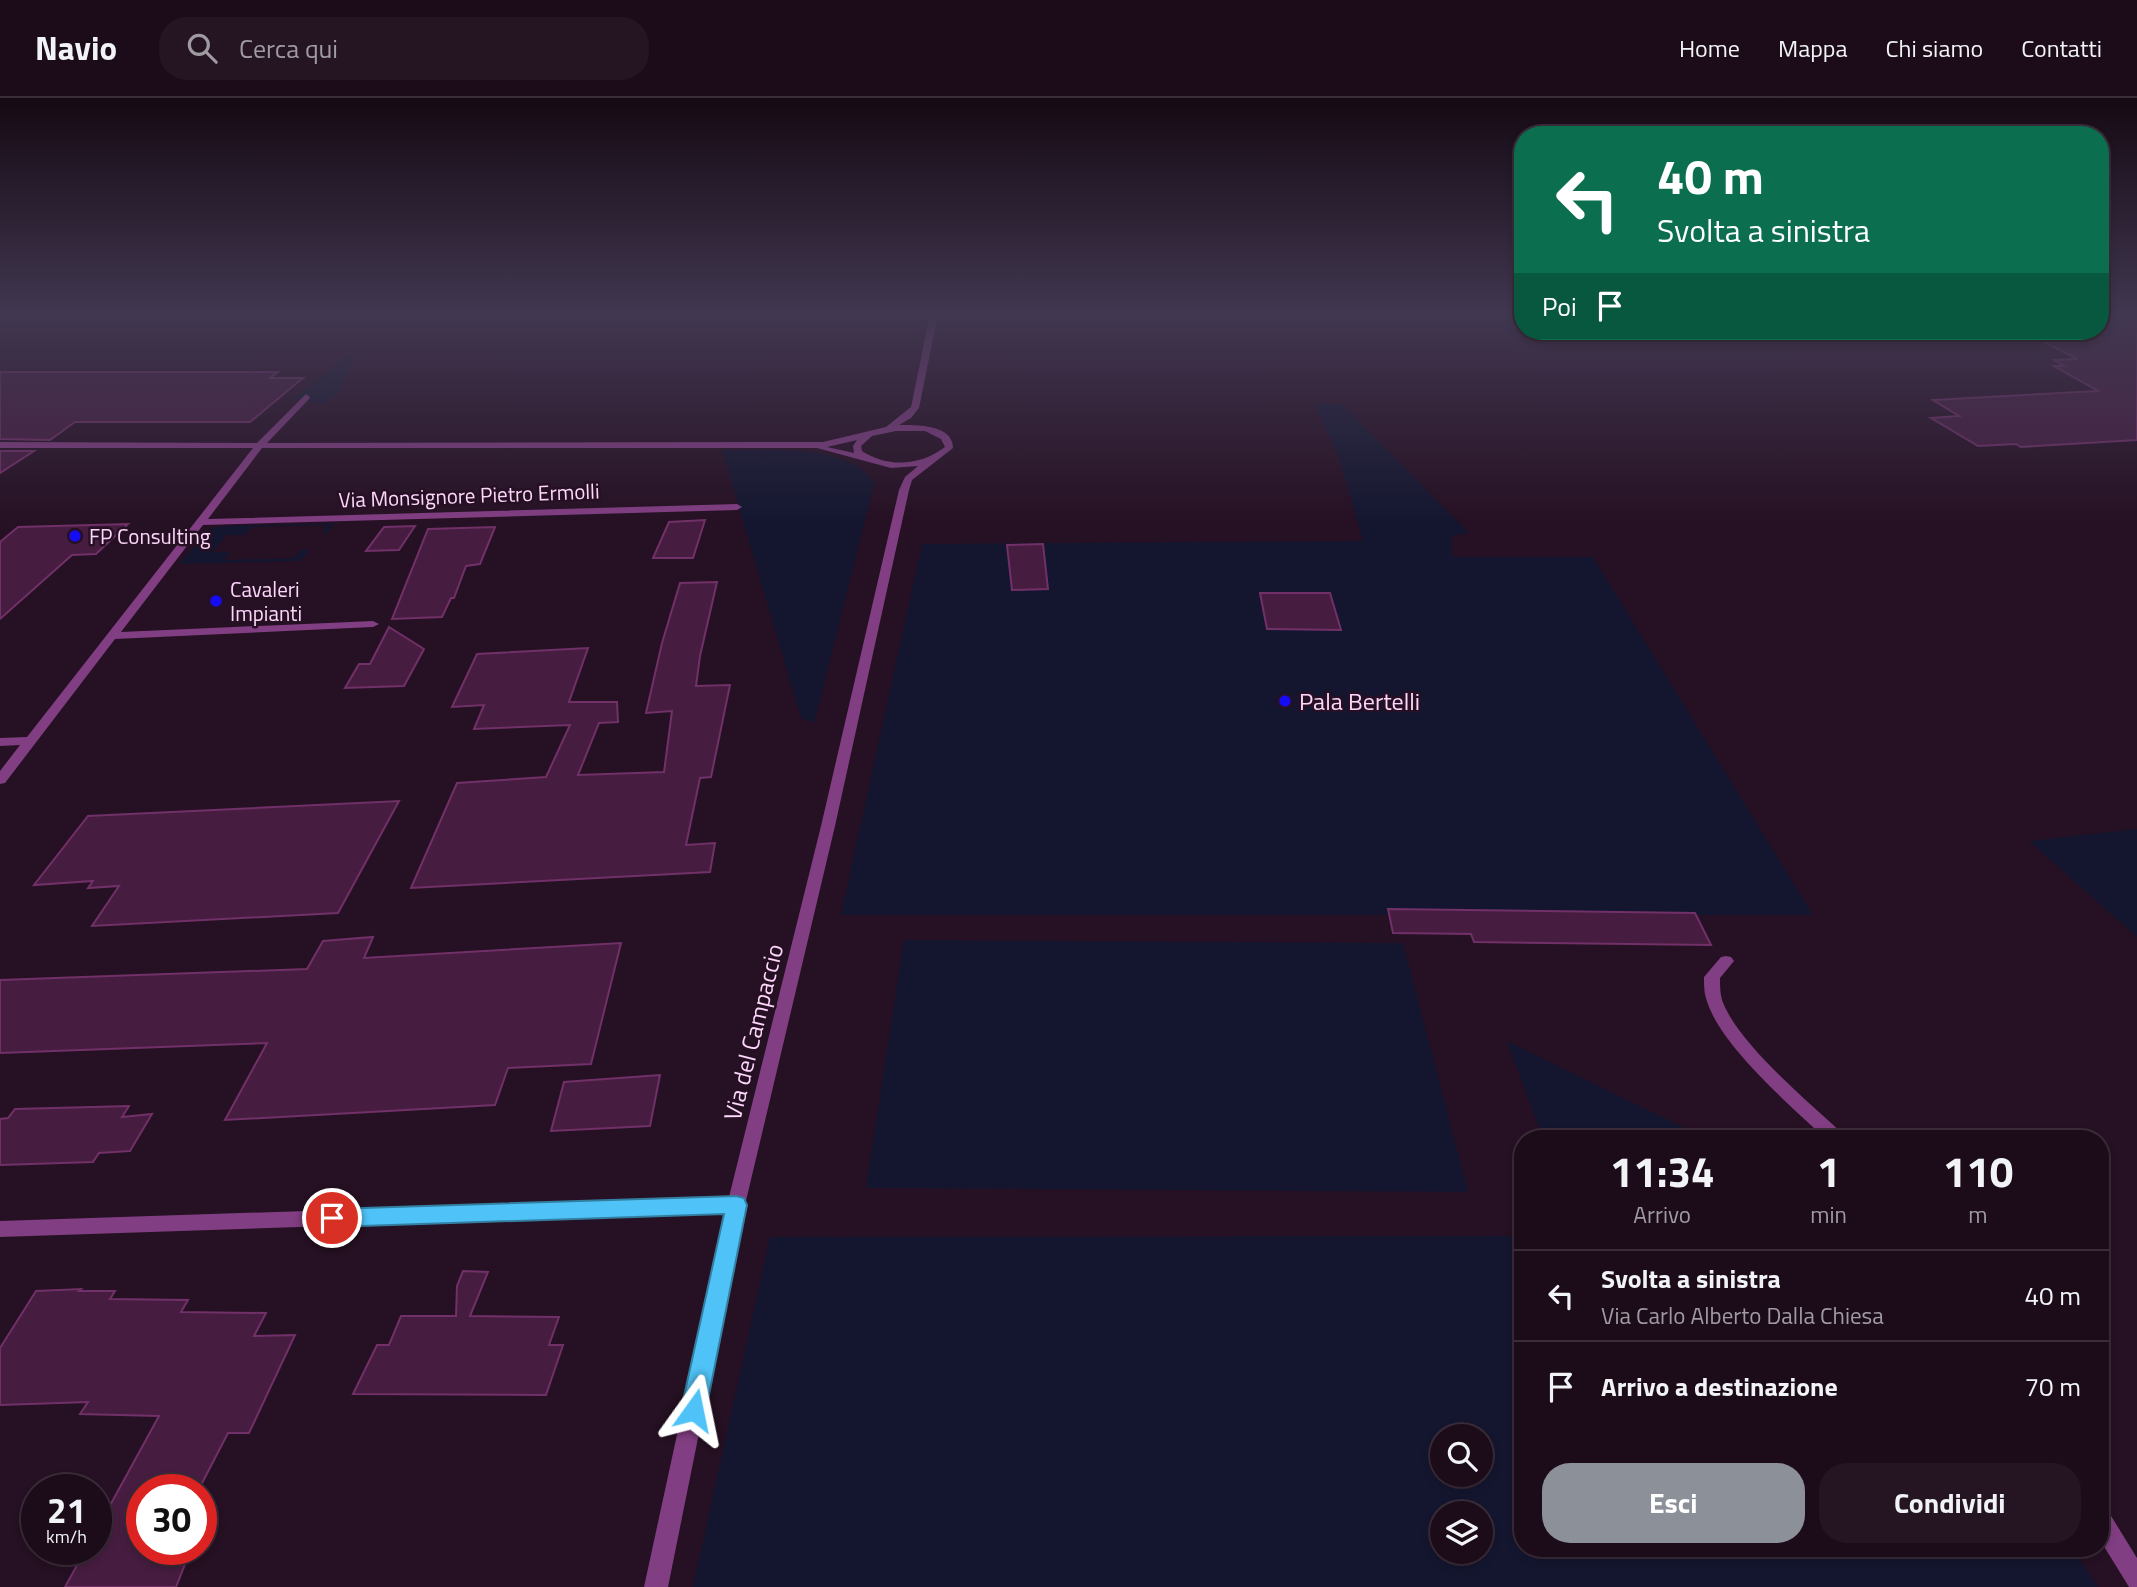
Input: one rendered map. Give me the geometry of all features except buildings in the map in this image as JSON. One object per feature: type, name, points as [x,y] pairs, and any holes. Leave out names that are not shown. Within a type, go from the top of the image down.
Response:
[{"type":"street","points":[[0,445],[798,446],[869,435],[898,424],[915,408],[920,383]]},
{"type":"street","points":[[0,780],[260,445],[306,397]]},
{"type":"street","points":[[798,446],[875,462],[905,465],[933,459],[949,448],[949,442],[946,437],[924,423],[915,408]]},
{"type":"street","points":[[881,430],[911,427],[937,432]]},
{"type":"street","points":[[864,458],[858,452],[857,446],[869,435]]},
{"type":"street","name":"Via del Campaccio","points":[[656,1587],[736,1205],[825,840],[904,490],[908,479],[933,459]]},
{"type":"street","points":[[875,462],[899,480],[904,490]]},
{"type":"street","name":"Via Monsignore Pietro Ermolli","points":[[201,522],[737,507]]},
{"type":"street","points":[[112,636],[373,624]]},
{"type":"street","points":[[0,742],[32,741]]},
{"type":"street","points":[[1726,961],[1717,965],[1712,974],[1712,990],[1722,1017],[1765,1071],[1827,1130]]},
{"type":"street","points":[[0,1229],[736,1205]]},
{"type":"street","points":[[2109,1534],[2137,1579]]},
{"type":"shaded area","points":[[313,383],[342,383],[326,404],[294,399]]},
{"type":"shaded area","name":"Pala Bertelli","points":[[1341,403],[1469,533],[1452,536],[1452,557],[1593,557],[1813,915],[841,915],[922,544],[1363,541],[1339,457],[1314,404]]},
{"type":"shaded area","points":[[722,450],[782,450],[827,455],[847,461],[863,471],[874,484],[814,723],[801,718]]},
{"type":"shaded area","points":[[335,523],[327,533],[322,533],[327,525],[252,527],[245,535],[227,535],[212,552],[230,552],[224,560],[294,558],[301,550],[310,549],[301,561],[178,564],[211,529],[222,526]]},
{"type":"shaded area","points":[[2137,829],[2137,937],[2029,841]]},
{"type":"shaded area","points":[[904,940],[1403,943],[1468,1192],[866,1188]]},
{"type":"shaded area","points":[[1507,1041],[1689,1130],[1540,1130]]},
{"type":"shaded area","points":[[1514,1236],[1514,1557],[2078,1557],[2098,1587],[693,1587],[770,1237]]},
{"type":"place","name":"FP Consulting","points":[[75,536]]},
{"type":"place","name":"Cavaleri Impianti","points":[[216,601]]},
{"type":"place","name":"Pala Bertelli","points":[[1285,701]]},
{"type":"route","points":[[332,1218],[736,1205],[694,1410]]}]
